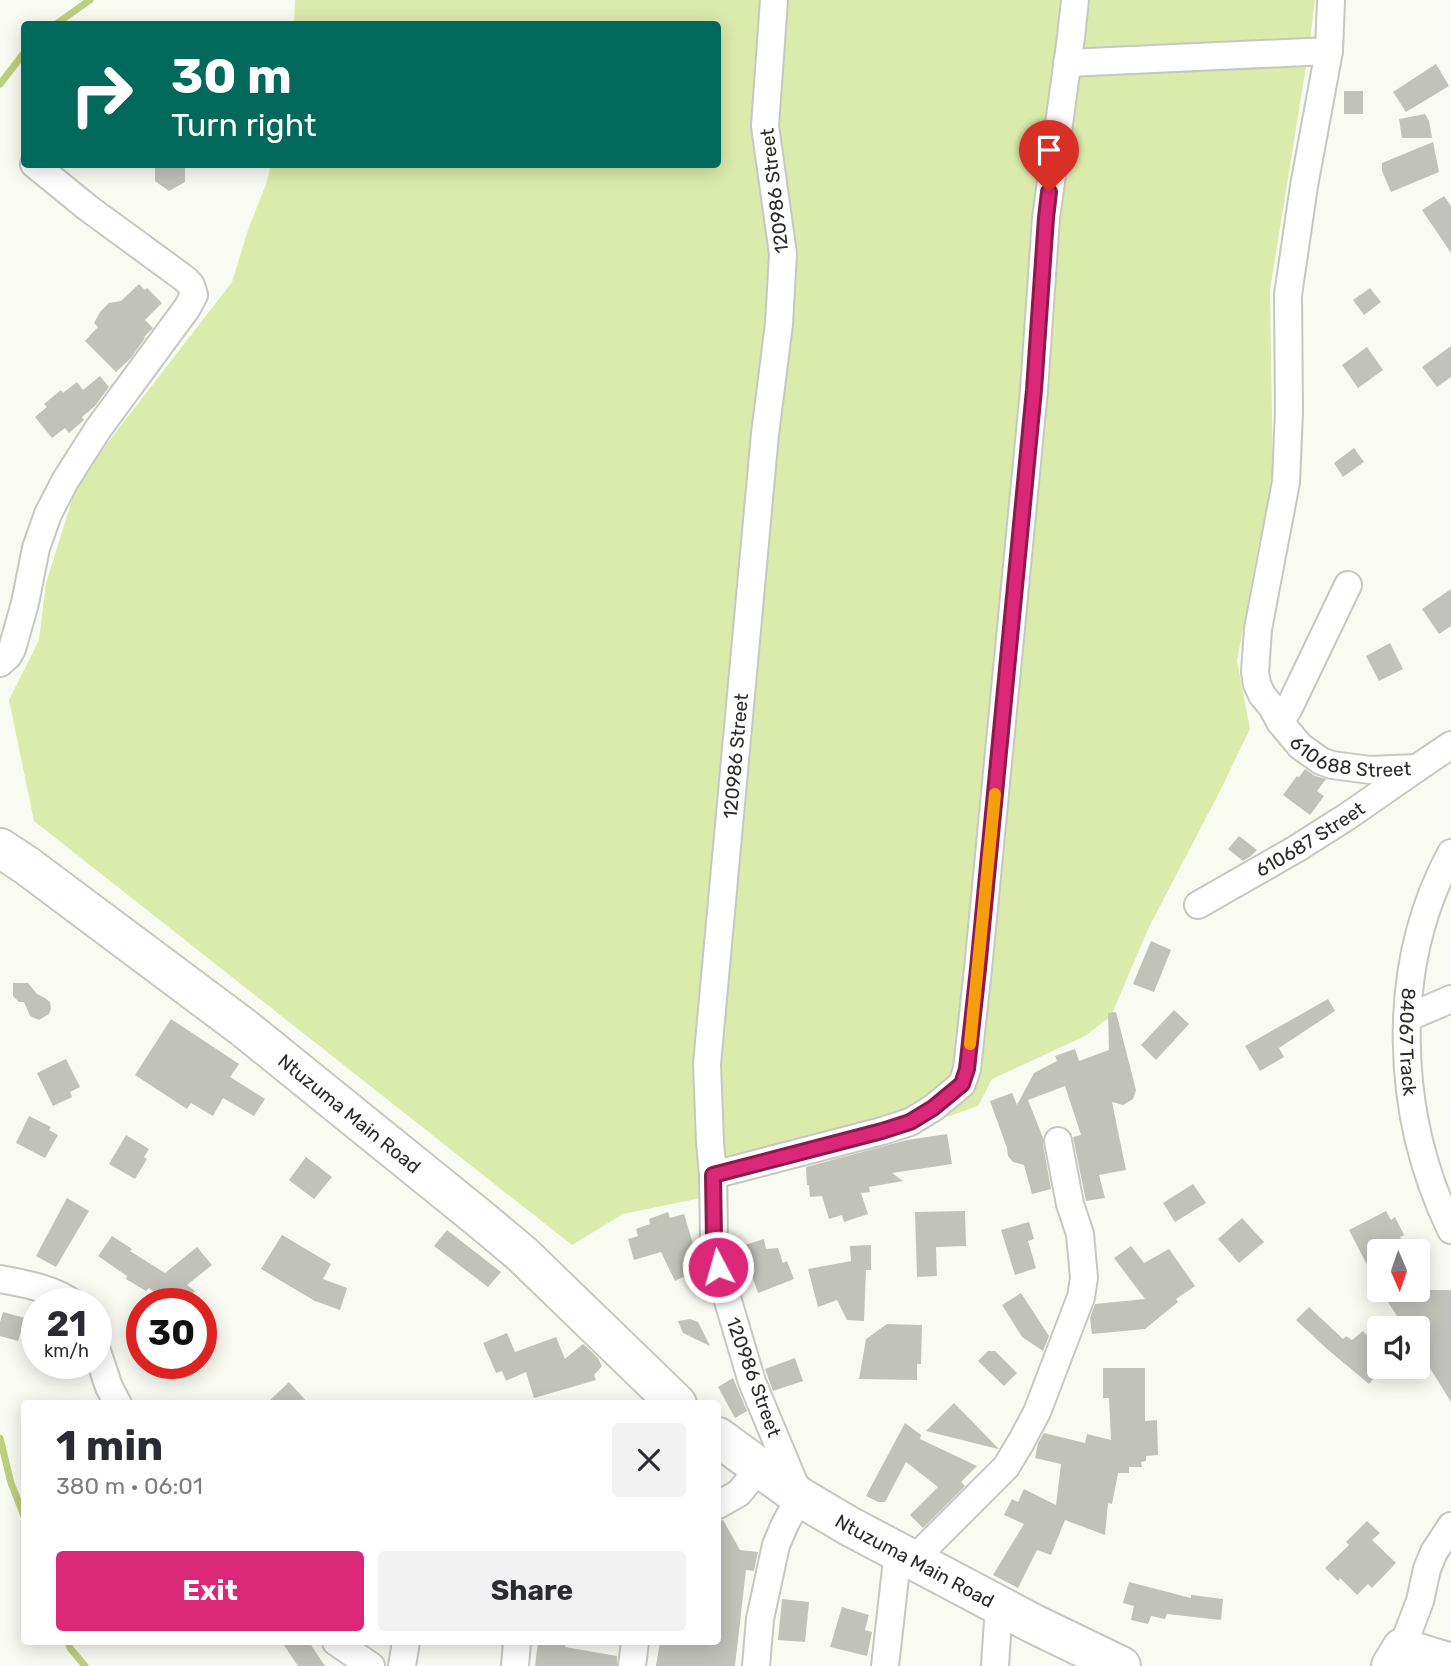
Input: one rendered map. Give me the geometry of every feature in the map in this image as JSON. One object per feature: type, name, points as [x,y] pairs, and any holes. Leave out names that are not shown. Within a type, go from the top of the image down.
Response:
[{"type":"main road","name":"Ntuzuma Main Road","points":[[0,848],[244,1028],[479,1218],[522,1254],[673,1400]]},
{"type":"main road","name":"Ntuzuma Main Road","points":[[721,1439],[800,1497],[1034,1624],[1121,1666]]},
{"type":"main road","points":[[1397,1657],[1451,1663]]},
{"type":"street","name":"120986 Street","points":[[774,0],[765,126],[783,254],[779,324],[765,434],[707,1064],[714,1239],[718,1267],[752,1382],[800,1497]]},
{"type":"street","points":[[713,1175],[910,1122],[933,1108],[962,1084],[967,1069],[1034,390],[1046,218],[1075,0]]},
{"type":"street","points":[[1280,722],[1257,684],[1255,672],[1258,629],[1286,482],[1289,411],[1287,295],[1329,51],[1331,0]]},
{"type":"street","points":[[1068,63],[1329,51]]},
{"type":"street","points":[[0,663],[12,649],[36,548],[48,514],[65,481],[98,429],[194,295],[191,285],[185,279],[88,208],[39,168]]},
{"type":"street","name":"610688 Street","points":[[1348,585],[1280,722],[1300,746],[1321,761],[1332,765],[1370,770],[1417,768],[1451,745]]},
{"type":"street","name":"610687 Street","points":[[1198,905],[1296,849],[1417,768]]},
{"type":"street","name":"84067 Track","points":[[1451,853],[1436,885],[1417,947],[1407,1018],[1410,1087],[1420,1144],[1437,1198],[1451,1230]]},
{"type":"street","points":[[1407,1018],[1451,999]]},
{"type":"street","points":[[885,1666],[905,1555],[1006,1467],[1037,1412],[1081,1297],[1084,1278],[1080,1234],[1070,1204],[1058,1141]]},
{"type":"street","points":[[0,1279],[42,1288]]},
{"type":"street","points":[[106,1379],[116,1400]]},
{"type":"street","points":[[721,1504],[739,1493],[759,1468]]},
{"type":"street","points":[[756,1666],[760,1619],[776,1545],[800,1497]]},
{"type":"street","points":[[1397,1657],[1420,1601],[1434,1552],[1451,1526]]},
{"type":"street","points":[[995,1666],[999,1605]]},
{"type":"street","points":[[340,1645],[370,1666]]},
{"type":"street","points":[[402,1666],[406,1645]]},
{"type":"street","points":[[515,1666],[517,1645]]},
{"type":"street","points":[[632,1666],[635,1645]]},
{"type":"green space","points":[[295,0],[1315,0],[1270,290],[1273,474],[1237,661],[1250,729],[1149,927],[1111,1016],[1085,1036],[992,1079],[978,1106],[893,1136],[735,1181],[701,1198],[623,1214],[572,1245],[34,821],[9,700],[39,640],[46,583],[78,481],[232,282],[270,168],[721,168],[721,21],[294,21]]},
{"type":"building","points":[[1436,64],[1449,86],[1406,112],[1393,92]]},
{"type":"building","points":[[1344,91],[1363,91],[1363,114],[1344,114]]},
{"type":"building","points":[[1425,114],[1432,138],[1402,138],[1399,119]]},
{"type":"building","points":[[1433,142],[1439,172],[1391,192],[1382,171],[1382,163]]},
{"type":"building","points":[[155,168],[185,168],[185,182],[169,191],[155,181]]},
{"type":"building","points":[[1444,196],[1451,206],[1451,253],[1422,210]]},
{"type":"building","points":[[139,284],[162,303],[145,320],[153,328],[131,358],[116,372],[85,341],[98,327],[94,323],[100,312],[109,303],[121,301]]},
{"type":"building","points":[[1370,288],[1381,302],[1364,315],[1353,300]]},
{"type":"building","points":[[1451,346],[1451,377],[1437,387],[1422,367]]},
{"type":"building","points":[[1367,347],[1383,370],[1358,388],[1342,365]]},
{"type":"building","points":[[100,376],[109,387],[95,406],[69,433],[65,428],[52,438],[35,417],[47,407],[44,404],[61,390],[63,393],[77,382],[83,390]]},
{"type":"building","points":[[1354,448],[1364,462],[1343,477],[1334,463]]},
{"type":"building","points":[[1451,589],[1451,626],[1439,634],[1422,609]]},
{"type":"building","points":[[1390,643],[1403,669],[1379,681],[1366,656]]},
{"type":"building","points":[[1305,769],[1326,779],[1317,791],[1324,796],[1310,815],[1283,795]]},
{"type":"building","points":[[1239,836],[1257,850],[1243,861],[1228,849]]},
{"type":"building","points":[[1151,941],[1171,950],[1154,992],[1133,984]]},
{"type":"building","points":[[13,983],[28,983],[37,994],[50,1002],[49,1014],[39,1020],[30,1016],[24,1002],[19,1002],[13,996]]},
{"type":"building","points":[[1328,999],[1335,1011],[1279,1048],[1284,1057],[1260,1071],[1245,1046]]},
{"type":"building","points":[[1174,1010],[1189,1024],[1156,1060],[1141,1045]]},
{"type":"building","points":[[1116,1012],[1136,1090],[1133,1099],[1123,1105],[1112,1102],[1126,1170],[1099,1175],[1105,1198],[1086,1201],[1073,1137],[1081,1135],[1065,1086],[1028,1100],[1043,1138],[1051,1189],[1032,1194],[1024,1165],[1013,1162],[1008,1156],[990,1101],[1012,1093],[1017,1105],[1034,1073],[1057,1061],[1055,1056],[1075,1049],[1079,1061],[1109,1050],[1108,1013]]},
{"type":"building","points":[[171,1019],[239,1064],[230,1077],[265,1099],[254,1116],[223,1098],[213,1116],[191,1103],[187,1109],[135,1075]]},
{"type":"building","points":[[66,1059],[80,1087],[70,1092],[72,1097],[53,1106],[37,1073]]},
{"type":"building","points":[[29,1116],[51,1127],[49,1130],[58,1135],[45,1158],[16,1143]]},
{"type":"building","points":[[947,1134],[952,1164],[892,1173],[903,1181],[869,1187],[870,1192],[861,1193],[868,1214],[844,1222],[842,1215],[829,1219],[822,1196],[810,1197],[806,1167],[907,1140]]},
{"type":"building","points":[[126,1135],[149,1149],[144,1157],[147,1159],[135,1179],[109,1164]]},
{"type":"building","points":[[306,1157],[332,1177],[314,1199],[289,1180]]},
{"type":"building","points":[[1193,1184],[1206,1203],[1175,1222],[1163,1203]]},
{"type":"building","points":[[67,1198],[89,1211],[56,1267],[36,1256]]},
{"type":"building","points":[[965,1211],[966,1246],[936,1247],[937,1276],[917,1277],[915,1212]]},
{"type":"building","points":[[1386,1211],[1391,1220],[1395,1217],[1404,1235],[1401,1239],[1367,1239],[1367,1265],[1349,1230]]},
{"type":"building","points":[[668,1212],[670,1218],[684,1214],[702,1268],[675,1281],[661,1252],[634,1260],[628,1239],[638,1236],[636,1229],[650,1224],[649,1219]]},
{"type":"building","points":[[1242,1218],[1264,1242],[1239,1263],[1218,1239]]},
{"type":"building","points":[[1029,1222],[1034,1239],[1028,1241],[1036,1268],[1015,1275],[1001,1230]]},
{"type":"building","points":[[447,1230],[501,1272],[488,1287],[434,1246]]},
{"type":"building","points":[[282,1235],[331,1264],[323,1279],[347,1288],[340,1310],[315,1301],[261,1269]]},
{"type":"building","points":[[112,1236],[165,1273],[197,1247],[212,1265],[187,1285],[191,1288],[141,1288],[98,1256]]},
{"type":"building","points":[[764,1239],[766,1249],[778,1248],[783,1263],[787,1261],[794,1279],[758,1293],[747,1262],[750,1260],[745,1245]]},
{"type":"building","points":[[871,1245],[871,1270],[866,1270],[864,1321],[847,1320],[837,1300],[818,1307],[808,1269],[851,1261],[850,1246]]},
{"type":"building","points":[[1131,1246],[1144,1263],[1169,1249],[1195,1286],[1176,1299],[1178,1302],[1145,1329],[1092,1334],[1090,1318],[1095,1304],[1145,1299],[1114,1258]]},
{"type":"building","points":[[1430,1290],[1451,1290],[1451,1402],[1430,1368],[1430,1316],[1397,1316],[1388,1302],[1430,1302]]},
{"type":"building","points":[[1021,1293],[1049,1336],[1043,1351],[1022,1337],[1002,1305]]},
{"type":"building","points":[[1309,1307],[1343,1339],[1346,1336],[1352,1340],[1363,1331],[1367,1336],[1367,1379],[1373,1379],[1369,1384],[1296,1320]]},
{"type":"building","points":[[3,1312],[21,1317],[18,1341],[0,1336]]},
{"type":"building","points":[[690,1319],[698,1322],[710,1346],[683,1333],[678,1321]]},
{"type":"building","points":[[887,1324],[922,1325],[921,1364],[917,1364],[917,1380],[859,1379],[866,1339]]},
{"type":"building","points":[[507,1333],[515,1352],[556,1337],[565,1359],[583,1344],[598,1358],[602,1366],[594,1375],[596,1380],[534,1398],[526,1372],[506,1381],[502,1371],[496,1373],[483,1343]]},
{"type":"building","points":[[988,1351],[995,1351],[1017,1373],[1004,1386],[978,1361]]},
{"type":"building","points":[[795,1358],[803,1381],[773,1391],[765,1369]]},
{"type":"building","points":[[1103,1368],[1145,1368],[1145,1421],[1157,1420],[1158,1455],[1146,1456],[1146,1461],[1141,1462],[1142,1467],[1129,1467],[1129,1473],[1118,1473],[1112,1504],[1108,1503],[1105,1535],[1065,1520],[1051,1555],[1037,1550],[1018,1588],[993,1575],[1024,1524],[1004,1515],[1012,1499],[1018,1502],[1024,1489],[1056,1505],[1061,1464],[1035,1458],[1038,1443],[1044,1433],[1085,1443],[1087,1434],[1111,1440],[1109,1398],[1103,1398]]},
{"type":"building","points":[[733,1378],[747,1411],[735,1418],[718,1387]]},
{"type":"building","points":[[289,1382],[305,1400],[270,1400]]},
{"type":"building","points":[[954,1403],[999,1449],[926,1431]]},
{"type":"building","points":[[905,1423],[921,1435],[920,1439],[977,1466],[961,1482],[965,1486],[923,1528],[910,1515],[938,1487],[906,1462],[885,1502],[878,1502],[866,1496]]},
{"type":"building","points":[[721,1520],[740,1550],[758,1552],[754,1571],[746,1570],[735,1666],[656,1666],[660,1645],[721,1645]]},
{"type":"building","points":[[1367,1521],[1380,1533],[1372,1540],[1396,1563],[1372,1588],[1368,1584],[1357,1595],[1325,1568],[1349,1545],[1346,1542]]},
{"type":"building","points":[[1129,1582],[1191,1598],[1191,1595],[1223,1599],[1221,1620],[1167,1614],[1165,1619],[1151,1616],[1148,1624],[1131,1620],[1134,1606],[1123,1603]]},
{"type":"building","points":[[782,1599],[809,1602],[805,1642],[778,1640]]},
{"type":"building","points":[[842,1607],[869,1615],[865,1630],[872,1632],[867,1656],[830,1647]]},
{"type":"building","points":[[284,1645],[311,1645],[325,1666],[298,1666]]},
{"type":"building","points":[[538,1645],[565,1645],[617,1656],[617,1666],[535,1666]]},
{"type":"waterway","points":[[60,21],[90,0]]},
{"type":"waterway","points":[[0,84],[21,57]]},
{"type":"waterway","points":[[0,1438],[11,1483],[21,1508]]},
{"type":"waterway","points":[[69,1645],[85,1666]]},
{"type":"slow traffic","points":[[970,1044],[995,794]]},
{"type":"route","points":[[718,1267],[714,1239],[713,1175],[910,1122],[944,1100],[962,1084],[967,1069],[1034,390],[1049,192]]}]
